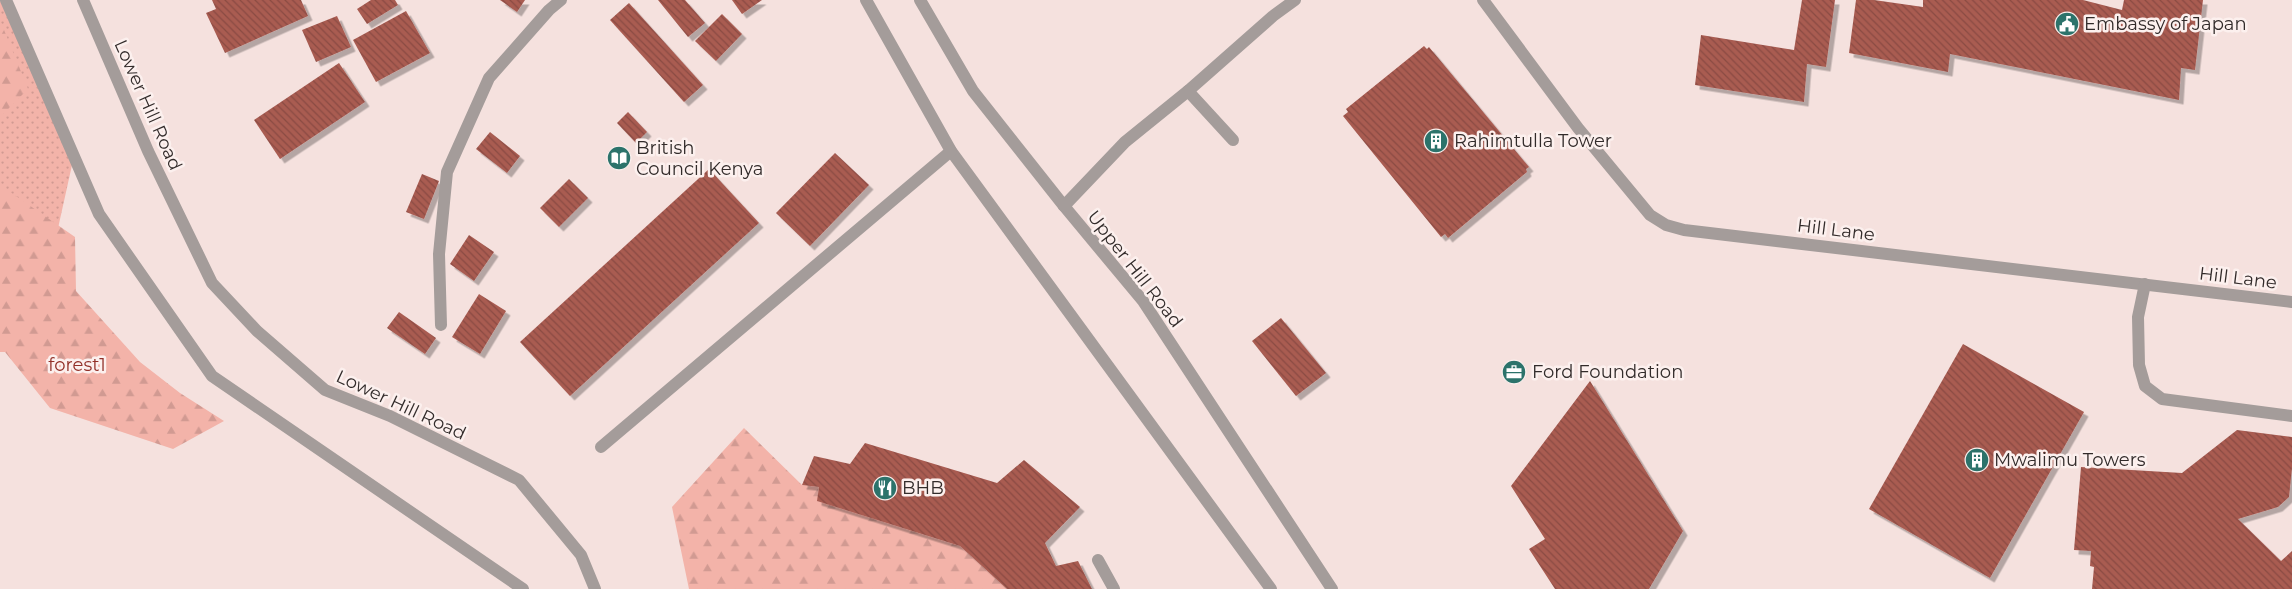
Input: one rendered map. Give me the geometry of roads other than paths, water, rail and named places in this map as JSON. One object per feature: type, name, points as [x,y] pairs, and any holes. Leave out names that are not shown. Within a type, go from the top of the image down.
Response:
[{"type":"street","points":[[6,0],[99,214],[212,376],[523,589]]},
{"type":"street","name":"Lower Hill Road","points":[[83,0],[148,151],[212,283],[257,331],[325,390],[390,416],[519,480],[581,554],[595,589]]},
{"type":"street","points":[[440,325],[439,254],[447,172],[489,78],[549,10],[561,0]]},
{"type":"street","points":[[866,0],[951,151],[1271,589]]},
{"type":"street","name":"Upper Hill Road","points":[[920,0],[973,91],[1064,206],[1143,301],[1332,589]]},
{"type":"street","points":[[1064,206],[1125,142],[1188,91],[1273,16],[1295,0]]},
{"type":"street","name":"Hill Lane","points":[[1483,0],[1578,128],[1628,190],[1650,215],[1666,225],[1684,230],[2292,302]]},
{"type":"street","points":[[1188,91],[1233,140]]},
{"type":"street","points":[[600,447],[951,151]]},
{"type":"street","points":[[2145,284],[2138,317],[2139,366],[2145,386],[2162,399],[2292,416]]},
{"type":"street","points":[[1098,560],[1114,589]]},
{"type":"place","name":"Embassy of Japan","points":[[2067,24]]},
{"type":"place","name":"Rahimtulla Tower","points":[[1436,141]]},
{"type":"place","name":"British Council Kenya","points":[[619,158]]},
{"type":"place","name":"Ford Foundation","points":[[1514,372]]},
{"type":"place","name":"Mwalimu Towers","points":[[1977,460]]},
{"type":"place","name":"BHB","points":[[885,488]]},
{"type":"park label","name":"forest1","points":[[77,365]]}]
